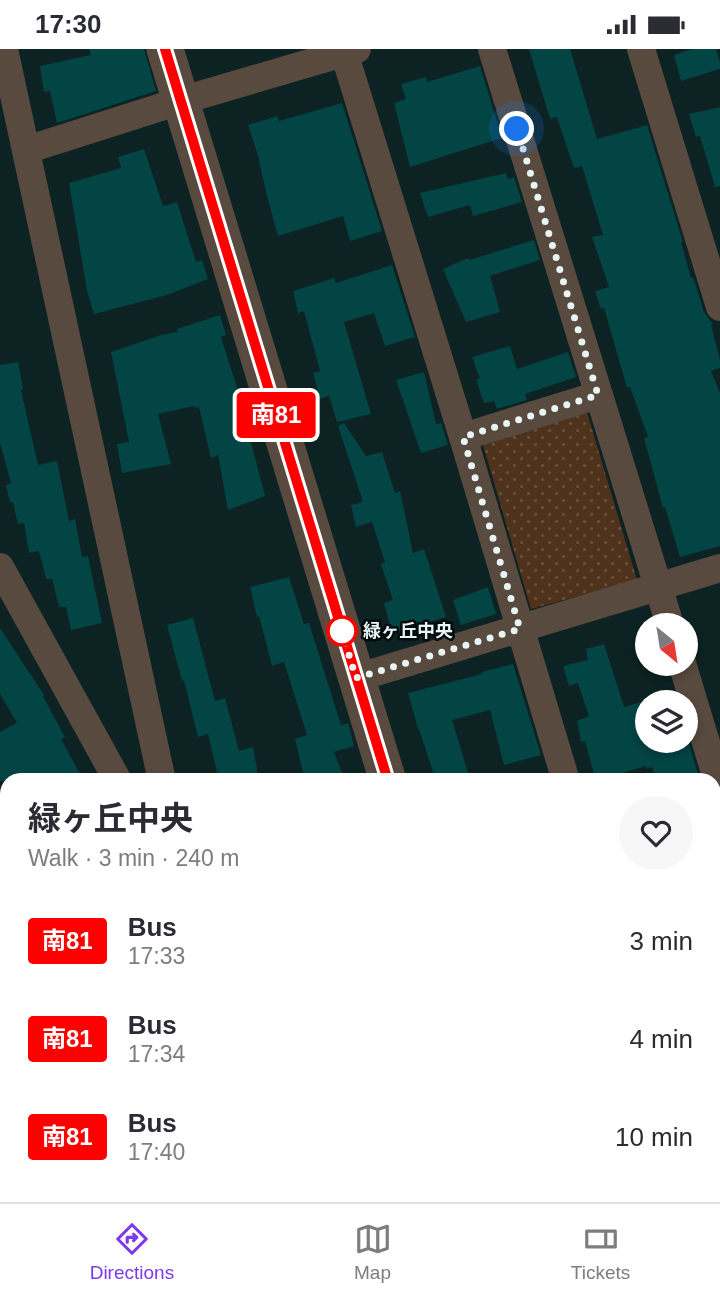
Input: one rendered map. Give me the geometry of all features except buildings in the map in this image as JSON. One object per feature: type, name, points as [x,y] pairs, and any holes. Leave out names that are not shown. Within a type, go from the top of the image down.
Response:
[{"type":"street","points":[[4,49],[160,773]]},
{"type":"street","points":[[164,49],[385,773]]},
{"type":"street","points":[[492,49],[666,613]]},
{"type":"street","points":[[641,49],[720,307]]},
{"type":"street","points":[[26,150],[348,50],[564,773]]},
{"type":"street","points":[[463,437],[598,395]]},
{"type":"street","points":[[0,567],[114,773]]},
{"type":"street","points":[[356,678],[720,568]]},
{"type":"street","points":[[685,676],[715,773]]},
{"type":"shaded area","points":[[587,412],[637,580],[531,609],[483,445]]},
{"type":"bus line","name":"南81","points":[[165,49],[386,773]]},
{"type":"place","name":"緑ヶ丘中央","points":[[342,631]]},
{"type":"route","points":[[342,631],[340,625],[356,678],[520,629],[463,437],[598,395],[517,129]]}]
